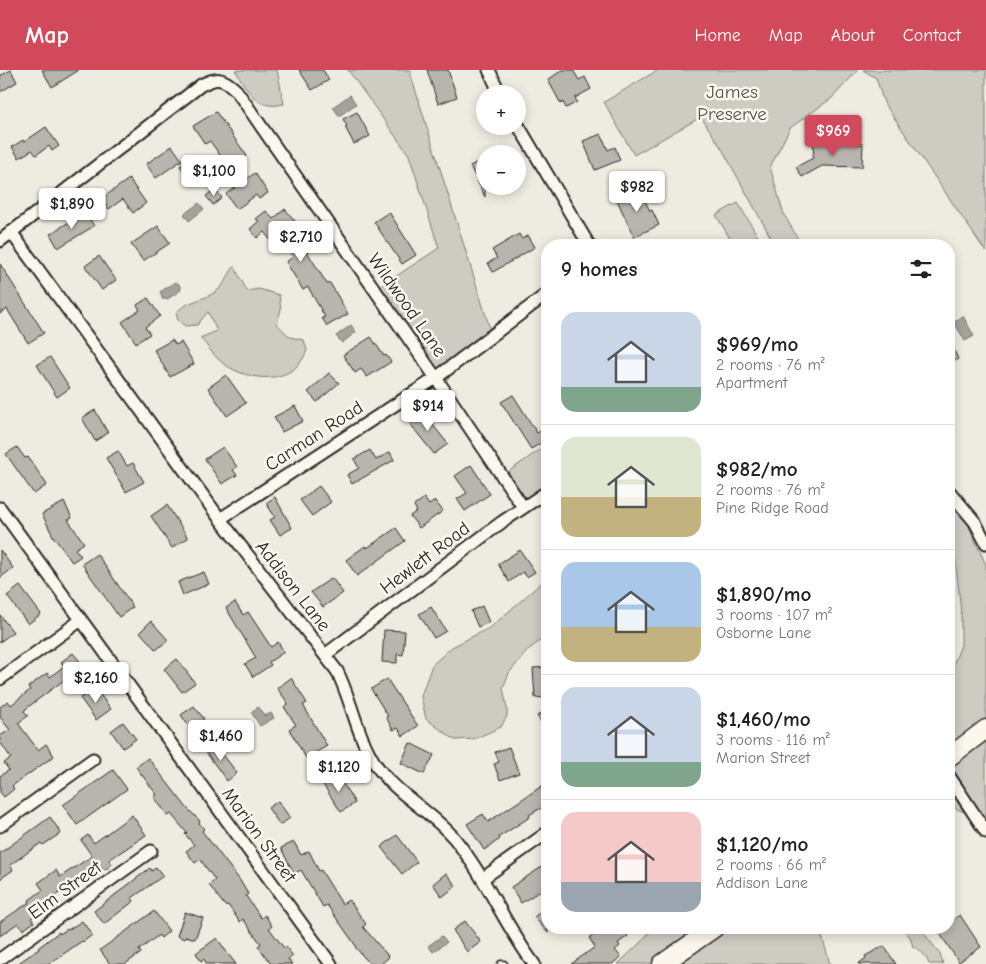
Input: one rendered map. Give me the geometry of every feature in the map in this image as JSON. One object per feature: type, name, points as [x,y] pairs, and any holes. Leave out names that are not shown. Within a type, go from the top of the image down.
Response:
[{"type":"main road","points":[[955,752],[986,729]]},
{"type":"main road","points":[[662,964],[705,934]]},
{"type":"street","points":[[489,70],[496,85]]},
{"type":"street","name":"Wildwood Lane","points":[[11,232],[201,85],[212,80],[221,79],[236,90],[523,507]]},
{"type":"street","points":[[524,135],[585,239]]},
{"type":"street","points":[[0,241],[11,232]]},
{"type":"street","name":"Addison Lane","points":[[11,232],[220,519],[337,671],[346,688],[359,732],[376,765],[394,786],[453,836],[482,879],[533,964]]},
{"type":"street","name":"Carman Road","points":[[220,519],[436,378],[541,299]]},
{"type":"street","name":"Hewlett Road","points":[[324,655],[541,495]]},
{"type":"street","points":[[955,498],[975,522],[986,543]]},
{"type":"street","name":"Marion Street","points":[[0,508],[4,520],[81,620],[331,964]]},
{"type":"street","points":[[0,679],[81,620]]},
{"type":"street","points":[[0,826],[93,759]]},
{"type":"street","points":[[955,785],[986,832]]},
{"type":"street","points":[[482,879],[541,837]]},
{"type":"street","name":"Elm Street","points":[[0,959],[151,851]]},
{"type":"green space","points":[[235,70],[277,70],[284,104],[274,105],[259,102]]},
{"type":"green space","points":[[348,70],[411,70],[411,76],[492,335],[436,378],[375,290],[439,248],[409,155]]},
{"type":"green space","name":"James Preserve","points":[[658,70],[858,70],[832,98],[790,128],[770,167],[784,215],[798,239],[772,239],[722,149],[701,117],[634,155],[604,102]]},
{"type":"green space","points":[[863,70],[986,70],[986,252],[884,103],[876,78]]},
{"type":"green space","points":[[738,203],[759,239],[730,239],[716,215]]},
{"type":"green space","points":[[234,266],[247,291],[259,289],[279,295],[281,309],[277,324],[290,337],[304,340],[307,350],[293,370],[283,375],[259,377],[235,370],[224,364],[200,338],[217,331],[208,312],[197,325],[185,326],[178,320],[176,313],[180,309],[185,305],[213,294],[224,282]]},
{"type":"green space","points":[[541,449],[541,495],[523,507],[502,476]]},
{"type":"green space","points":[[955,506],[966,520],[986,565],[986,822],[955,808],[955,660],[961,645],[961,613],[955,556]]},
{"type":"green space","points":[[541,583],[541,640],[529,649],[509,673],[503,688],[507,716],[501,727],[474,739],[455,740],[426,719],[421,696],[432,665],[452,647],[491,627]]},
{"type":"green space","points":[[648,934],[821,934],[830,964],[618,964]]},
{"type":"green space","points":[[907,934],[925,934],[940,954],[943,964],[929,964],[923,953],[913,947]]},
{"type":"shaded area","points":[[350,95],[356,104],[339,116],[333,107]]},
{"type":"shaded area","points":[[199,203],[204,209],[189,221],[184,214]]},
{"type":"shaded area","points":[[175,282],[179,284],[181,290],[163,300],[160,292]]},
{"type":"shaded area","points":[[963,316],[974,336],[965,341],[955,321]]},
{"type":"shaded area","points":[[351,325],[356,332],[342,343],[336,336]]},
{"type":"shaded area","points":[[258,707],[265,716],[271,713],[274,718],[260,726],[251,712]]},
{"type":"shaded area","points":[[442,936],[447,942],[433,952],[428,946]]},
{"type":"building","points":[[11,70],[17,82],[0,92],[0,76]]},
{"type":"building","points":[[42,70],[79,70],[52,87]]},
{"type":"building","points":[[299,70],[323,70],[329,80],[312,90]]},
{"type":"building","points":[[427,70],[448,70],[457,97],[438,104]]},
{"type":"building","points":[[562,70],[573,70],[579,80],[585,77],[591,89],[575,98],[577,102],[566,108],[563,102],[561,104],[548,80]]},
{"type":"building","points":[[216,112],[247,156],[229,168],[210,141],[205,144],[193,126]]},
{"type":"building","points":[[357,112],[370,136],[354,144],[343,119]]},
{"type":"building","points":[[46,127],[59,146],[52,151],[49,146],[36,155],[32,150],[19,158],[12,147],[23,140],[24,142]]},
{"type":"building","points":[[601,134],[608,150],[615,147],[620,160],[595,170],[583,141]]},
{"type":"building","points":[[814,142],[863,144],[862,167],[822,166],[802,177],[796,167],[813,158]]},
{"type":"building","points":[[172,146],[182,160],[156,178],[146,164]]},
{"type":"building","points":[[190,159],[198,169],[188,176],[180,166]]},
{"type":"building","points":[[476,163],[476,178],[470,166]]},
{"type":"building","points":[[255,173],[268,193],[259,199],[256,195],[237,209],[226,194]]},
{"type":"building","points":[[129,179],[146,203],[133,213],[123,199],[109,209],[101,199]]},
{"type":"building","points":[[215,189],[222,198],[213,205],[206,196]]},
{"type":"building","points":[[639,189],[659,225],[634,237],[617,200]]},
{"type":"building","points":[[285,209],[304,232],[298,237],[327,284],[330,283],[348,314],[327,326],[322,318],[325,317],[308,287],[303,290],[286,262],[293,257],[278,239],[273,243],[264,232],[257,238],[250,229],[259,221],[256,219],[266,211],[273,219]]},
{"type":"building","points":[[85,212],[94,226],[58,248],[50,234]]},
{"type":"building","points":[[389,212],[416,255],[402,264],[374,222]]},
{"type":"building","points":[[158,226],[170,243],[143,261],[131,244]]},
{"type":"building","points":[[519,234],[522,239],[528,235],[535,247],[493,272],[488,263],[497,258],[492,250]]},
{"type":"building","points":[[99,256],[116,280],[102,290],[85,266]]},
{"type":"building","points":[[0,264],[44,333],[28,343],[7,309],[0,314]]},
{"type":"building","points":[[148,298],[160,316],[145,327],[150,334],[136,343],[122,322],[140,310],[137,305]]},
{"type":"building","points":[[371,337],[384,356],[386,355],[391,362],[367,377],[361,369],[355,373],[343,355]]},
{"type":"building","points":[[172,340],[176,345],[181,342],[194,364],[170,377],[154,350]]},
{"type":"building","points":[[50,357],[70,388],[57,397],[37,365]]},
{"type":"building","points":[[329,373],[339,383],[317,402],[308,392]]},
{"type":"building","points":[[226,375],[246,403],[227,416],[208,388]]},
{"type":"building","points":[[513,395],[537,433],[541,431],[541,443],[531,449],[501,402]]},
{"type":"building","points":[[295,406],[303,421],[282,432],[274,417]]},
{"type":"building","points":[[95,410],[108,433],[95,441],[82,418]]},
{"type":"building","points":[[421,410],[448,444],[434,454],[407,420]]},
{"type":"building","points":[[17,447],[25,458],[28,457],[47,485],[34,494],[6,454]]},
{"type":"building","points":[[223,447],[237,467],[233,470],[237,475],[222,484],[205,459]]},
{"type":"building","points":[[370,450],[376,460],[390,452],[394,460],[352,484],[347,475],[359,468],[354,459]]},
{"type":"building","points":[[118,451],[127,466],[133,463],[144,482],[126,492],[106,458]]},
{"type":"building","points":[[471,465],[490,494],[465,511],[457,499],[467,493],[455,476]]},
{"type":"building","points":[[319,486],[331,502],[312,516],[300,500]]},
{"type":"building","points":[[275,497],[292,528],[280,535],[270,520],[275,517],[266,503]]},
{"type":"building","points":[[424,498],[429,505],[435,501],[443,511],[419,528],[410,516],[417,511],[414,506]]},
{"type":"building","points":[[64,502],[72,518],[68,520],[84,543],[75,549],[81,556],[72,562],[53,536],[42,514]]},
{"type":"building","points":[[167,505],[188,538],[172,548],[151,516]]},
{"type":"building","points":[[396,528],[405,541],[357,576],[346,560],[365,546],[367,548]]},
{"type":"building","points":[[0,550],[13,568],[0,578]]},
{"type":"building","points":[[520,550],[535,572],[527,577],[523,572],[509,582],[498,564]]},
{"type":"building","points":[[97,554],[133,607],[119,617],[82,564]]},
{"type":"building","points":[[204,572],[209,584],[183,595],[178,582]]},
{"type":"building","points":[[332,578],[343,593],[323,607],[311,592]]},
{"type":"building","points":[[20,586],[41,614],[28,624],[7,596]]},
{"type":"building","points":[[235,602],[243,615],[248,612],[271,647],[278,642],[284,652],[269,662],[271,665],[253,677],[245,664],[256,658],[226,608]]},
{"type":"building","points":[[482,606],[489,622],[478,627],[471,611]]},
{"type":"building","points":[[431,607],[446,631],[434,638],[419,614]]},
{"type":"building","points":[[0,615],[13,632],[0,642]]},
{"type":"building","points":[[151,621],[168,640],[156,650],[140,632]]},
{"type":"building","points":[[384,630],[405,631],[403,655],[397,654],[397,663],[382,662]]},
{"type":"building","points":[[73,653],[82,664],[78,667],[85,676],[79,681],[74,675],[69,679],[68,677],[28,707],[24,711],[28,716],[18,723],[38,750],[46,744],[54,756],[12,786],[14,789],[4,797],[0,792],[0,776],[9,770],[4,763],[11,758],[0,742],[0,736],[10,730],[0,717],[0,707],[8,701],[11,705],[30,690],[28,687],[47,673],[50,677],[64,666],[61,662]]},
{"type":"building","points":[[177,659],[195,683],[182,692],[164,669]]},
{"type":"building","points":[[541,667],[541,698],[535,698],[533,668]]},
{"type":"building","points":[[291,678],[307,703],[303,705],[327,746],[306,758],[289,729],[296,725],[284,707],[288,703],[277,688]]},
{"type":"building","points":[[387,679],[418,726],[403,736],[398,728],[393,730],[386,717],[388,716],[371,689]]},
{"type":"building","points":[[95,688],[111,709],[96,720],[80,698]]},
{"type":"building","points":[[194,706],[204,719],[190,728],[181,715]]},
{"type":"building","points":[[541,713],[541,722],[537,716]]},
{"type":"building","points":[[123,722],[136,739],[123,748],[111,731]]},
{"type":"building","points":[[410,743],[434,755],[424,774],[401,763]]},
{"type":"building","points":[[215,744],[237,773],[227,781],[205,751]]},
{"type":"building","points":[[509,747],[519,773],[500,780],[494,764],[499,762],[495,752]]},
{"type":"building","points":[[148,758],[187,808],[200,821],[199,823],[204,829],[202,831],[239,879],[248,894],[246,896],[261,918],[265,915],[272,926],[269,928],[284,948],[286,947],[293,956],[288,959],[292,964],[271,964],[258,946],[261,944],[243,919],[240,922],[228,905],[225,906],[209,885],[215,880],[200,859],[195,863],[186,851],[194,845],[185,834],[187,833],[171,814],[168,816],[154,797],[157,795],[136,767]]},
{"type":"building","points":[[113,770],[127,789],[77,825],[63,805]]},
{"type":"building","points":[[337,774],[355,803],[341,812],[322,783]]},
{"type":"building","points":[[541,787],[541,808],[499,837],[500,839],[484,850],[467,824],[483,814],[488,822]]},
{"type":"building","points":[[278,801],[290,818],[280,825],[268,808]]},
{"type":"building","points":[[132,815],[146,835],[109,860],[112,864],[105,870],[103,868],[83,882],[81,878],[46,902],[48,905],[31,918],[34,922],[23,930],[18,923],[0,936],[0,922],[30,902],[29,900],[43,890],[38,883],[56,870],[60,877],[92,856],[81,840],[88,835],[94,843]]},
{"type":"building","points":[[50,817],[61,833],[43,845],[41,843],[10,865],[13,870],[0,879],[0,853]]},
{"type":"building","points":[[397,835],[417,862],[402,874],[381,847]]},
{"type":"building","points":[[294,842],[301,855],[309,851],[319,871],[321,870],[342,904],[349,900],[366,924],[363,927],[389,957],[381,964],[370,964],[355,947],[327,905],[323,907],[301,870],[294,874],[281,848]]},
{"type":"building","points":[[156,867],[163,876],[132,898],[134,901],[104,924],[94,911],[150,868],[152,871]]},
{"type":"building","points":[[541,868],[541,890],[521,903],[511,887]]},
{"type":"building","points":[[446,873],[456,886],[442,897],[433,884]]},
{"type":"building","points":[[154,911],[169,931],[161,938],[159,935],[139,950],[141,953],[125,964],[110,964],[100,950]]},
{"type":"building","points":[[185,912],[203,918],[195,939],[186,936],[185,939],[177,936]]},
{"type":"building","points":[[541,912],[541,925],[534,917]]},
{"type":"building","points":[[960,915],[981,947],[959,962],[940,934],[955,934],[955,918]]},
{"type":"building","points":[[82,921],[92,935],[83,942],[49,964],[17,964],[59,932],[60,934]]},
{"type":"building","points":[[465,921],[481,942],[467,952],[453,930]]},
{"type":"building","points":[[594,934],[626,934],[628,936],[618,943],[620,946],[615,950],[621,957],[612,964],[571,964],[595,947],[589,938]]},
{"type":"building","points":[[217,938],[236,964],[207,964],[204,959],[201,961],[196,953]]},
{"type":"building","points":[[884,946],[896,964],[858,964],[866,958],[865,956]]}]
